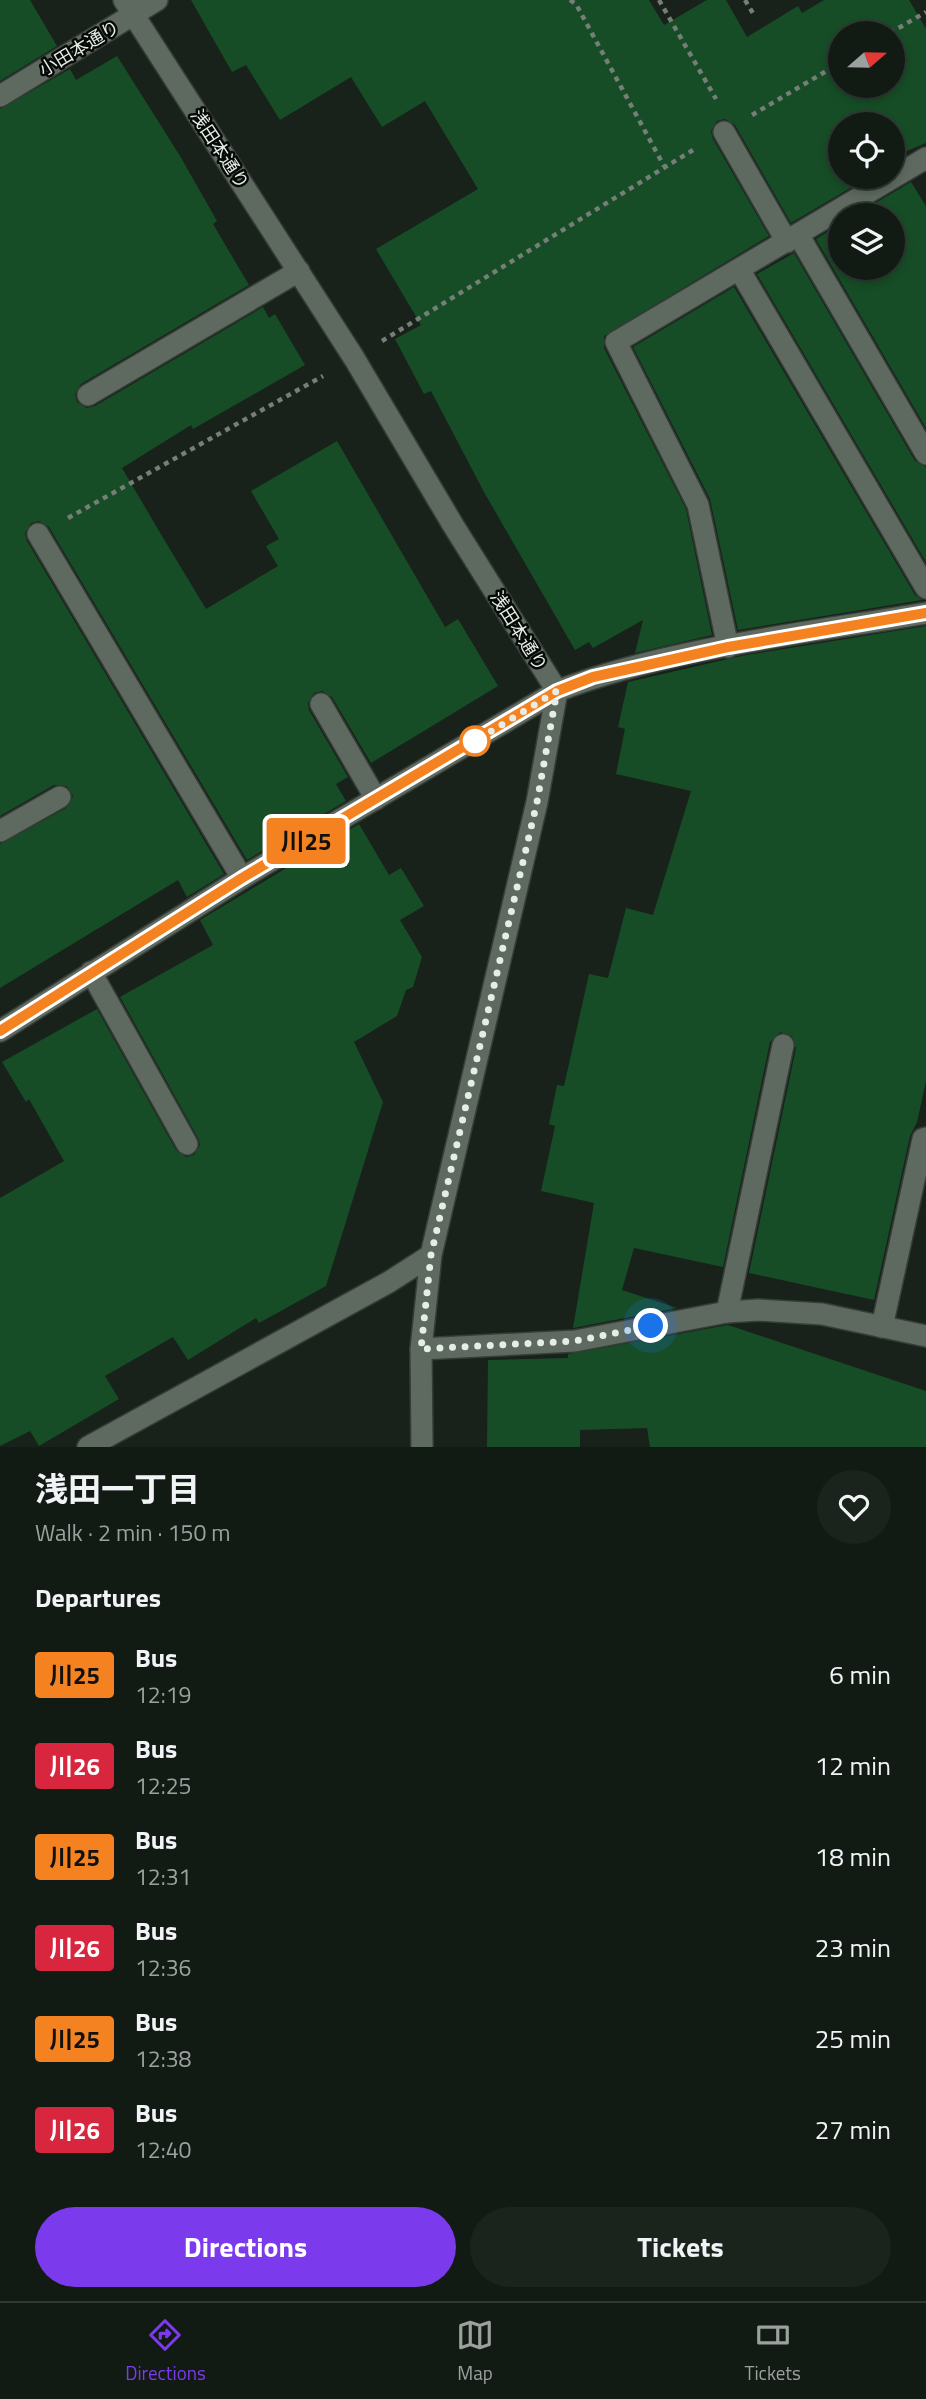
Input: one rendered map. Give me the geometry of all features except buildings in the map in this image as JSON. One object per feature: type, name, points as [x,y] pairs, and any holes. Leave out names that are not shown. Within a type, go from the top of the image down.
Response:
[{"type":"street","name":"小田本通り","points":[[0,96],[129,7],[157,0]]},
{"type":"street","name":"浅田本通り","points":[[129,7],[299,271],[557,691],[537,802],[431,1255],[421,1349],[422,1447]]},
{"type":"street","points":[[724,132],[926,454]]},
{"type":"street","points":[[728,647],[698,505],[616,342],[926,158]]},
{"type":"street","points":[[739,269],[926,587]]},
{"type":"street","points":[[88,395],[299,271]]},
{"type":"street","points":[[38,534],[242,878]]},
{"type":"street","points":[[0,1031],[242,878],[557,691],[593,677],[728,647],[926,613]]},
{"type":"street","points":[[321,704],[376,799]]},
{"type":"street","points":[[0,831],[60,797]]},
{"type":"street","points":[[91,972],[187,1144]]},
{"type":"street","points":[[727,1312],[783,1045]]},
{"type":"street","points":[[882,1327],[923,1139],[926,1138]]},
{"type":"street","points":[[88,1447],[389,1282],[431,1255]]},
{"type":"street","points":[[421,1349],[575,1341],[727,1312],[758,1310],[822,1314],[926,1336]]},
{"type":"path","points":[[570,0],[576,4],[664,166]]},
{"type":"path","points":[[659,0],[719,103]]},
{"type":"path","points":[[745,0],[754,15]]},
{"type":"path","points":[[905,24],[926,12]]},
{"type":"bus line","name":"川25","points":[[0,1031],[242,878],[557,691],[593,677],[728,647],[926,613]]},
{"type":"route","points":[[475,741],[467,746],[557,691],[537,802],[431,1255],[421,1349],[575,1341],[651,1326]]}]
